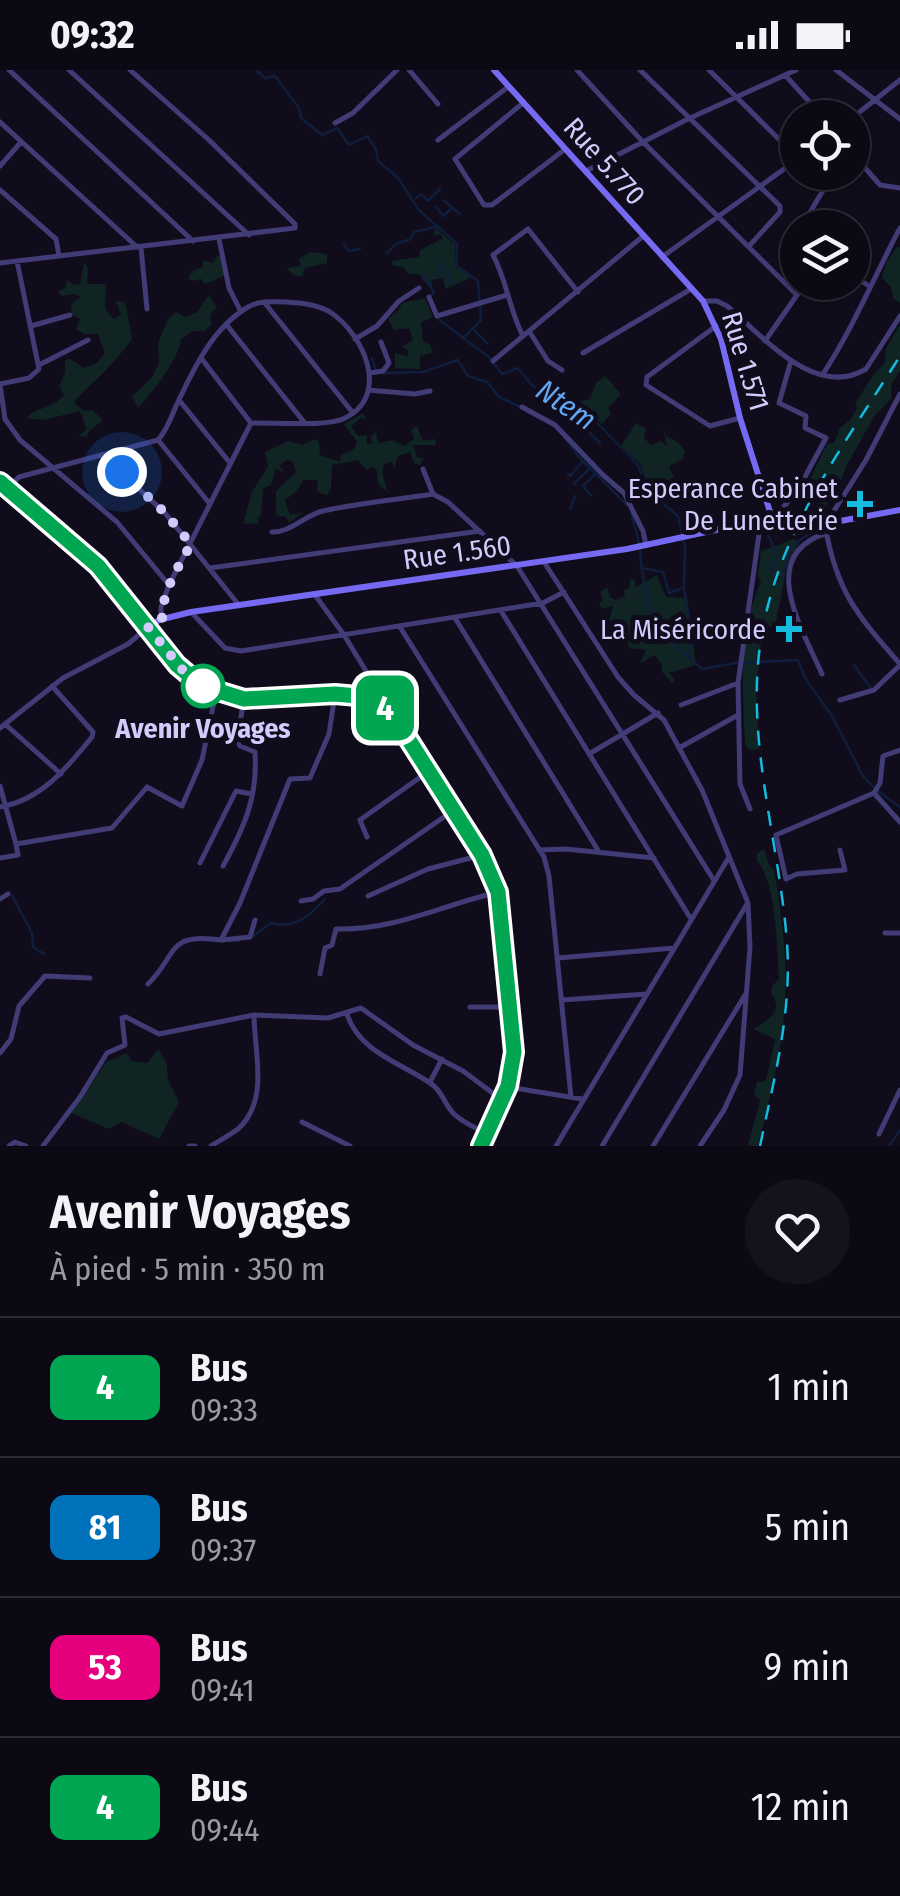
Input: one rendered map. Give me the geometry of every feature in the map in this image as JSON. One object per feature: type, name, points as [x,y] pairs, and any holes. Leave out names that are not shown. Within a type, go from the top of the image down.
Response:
[{"type":"main road","name":"Rue 5.770","points":[[494,70],[642,237]]},
{"type":"main road","name":"Rue 1.571","points":[[642,237],[703,302],[716,326],[740,418],[774,518]]},
{"type":"main road","points":[[2,488],[90,556],[189,678],[216,692],[244,699],[335,694],[369,697],[393,715],[482,855],[498,892],[514,1052],[508,1086],[481,1146]]},
{"type":"main road","name":"Rue 1.560","points":[[148,627],[191,612],[646,546],[761,520],[774,518],[826,528],[900,510]]},
{"type":"street","points":[[9,70],[193,241]]},
{"type":"street","points":[[69,70],[248,235]]},
{"type":"street","points":[[0,263],[295,228],[209,140],[130,70]]},
{"type":"street","points":[[335,123],[353,113],[397,70]]},
{"type":"street","points":[[410,70],[438,104]]},
{"type":"street","points":[[578,70],[642,141],[780,277]]},
{"type":"street","points":[[640,70],[781,210],[750,245]]},
{"type":"street","points":[[708,70],[780,142]]},
{"type":"street","points":[[584,172],[796,70]]},
{"type":"street","points":[[836,70],[900,119]]},
{"type":"street","points":[[785,75],[808,100]]},
{"type":"street","points":[[870,104],[900,80]]},
{"type":"street","points":[[438,140],[508,87]]},
{"type":"street","points":[[522,103],[455,158],[488,207],[564,150]]},
{"type":"street","points":[[0,122],[139,248],[147,309]]},
{"type":"street","points":[[0,166],[21,142]]},
{"type":"street","points":[[662,257],[780,171]]},
{"type":"street","points":[[870,174],[880,185],[900,188]]},
{"type":"street","points":[[0,190],[56,239],[60,256]]},
{"type":"street","points":[[870,284],[900,228]]},
{"type":"street","points":[[562,370],[548,361],[526,334],[493,254],[526,229],[578,292]]},
{"type":"street","points":[[493,362],[642,237]]},
{"type":"street","points":[[219,238],[229,288],[241,312]]},
{"type":"street","points":[[16,260],[40,365],[38,372],[28,378],[0,384],[7,423],[52,468],[117,522],[169,585]]},
{"type":"street","points":[[354,339],[377,326],[398,301],[418,288]]},
{"type":"street","points":[[584,352],[691,289]]},
{"type":"street","points":[[430,298],[437,316],[507,295]]},
{"type":"street","points":[[765,342],[794,300]]},
{"type":"street","points":[[823,374],[863,300]]},
{"type":"street","points":[[264,301],[353,413]]},
{"type":"street","points":[[2,488],[19,477],[158,440],[200,358],[226,324],[241,312],[264,301],[321,308],[332,314],[354,339],[370,373],[368,390],[360,406],[328,423],[251,423]]},
{"type":"street","points":[[703,302],[717,301],[728,306],[791,361],[823,374],[852,375],[866,370],[900,316]]},
{"type":"street","points":[[31,326],[70,316]]},
{"type":"street","points":[[226,324],[304,422]]},
{"type":"street","points":[[716,326],[647,377],[646,385],[705,424],[718,426],[740,418]]},
{"type":"street","points":[[40,365],[88,340]]},
{"type":"street","points":[[370,373],[383,371],[389,362],[381,342]]},
{"type":"street","points":[[200,358],[251,423]]},
{"type":"street","points":[[774,518],[800,486],[826,438],[805,428],[806,416],[779,404],[791,361]]},
{"type":"street","points":[[368,390],[416,394],[430,391]]},
{"type":"street","points":[[822,674],[794,608],[788,569],[797,550],[826,528],[900,394]]},
{"type":"street","points":[[179,400],[230,463]]},
{"type":"street","points":[[522,406],[555,425],[602,476],[624,493],[646,546]]},
{"type":"street","points":[[162,619],[169,585],[251,423]]},
{"type":"street","points":[[158,440],[210,504]]},
{"type":"street","points":[[102,455],[141,489],[240,606]]},
{"type":"street","points":[[423,469],[433,494]]},
{"type":"street","points":[[272,532],[281,532],[322,512],[433,494],[448,502],[516,566],[714,879]]},
{"type":"street","points":[[750,809],[740,784],[738,683],[761,520]]},
{"type":"street","points":[[826,528],[834,570],[851,604],[900,665],[874,690],[840,700]]},
{"type":"street","points":[[210,568],[480,531]]},
{"type":"street","points":[[544,562],[618,676],[634,695],[658,713],[702,790],[748,902],[750,934],[740,1076],[700,1146]]},
{"type":"street","points":[[191,612],[218,642],[232,651],[542,604],[564,592]]},
{"type":"street","points":[[315,595],[380,694],[379,702]]},
{"type":"street","points":[[500,610],[691,918]]},
{"type":"street","points":[[455,618],[600,852]]},
{"type":"street","points":[[400,626],[539,850],[549,876],[572,1097]]},
{"type":"street","points":[[62,774],[2,726],[52,686],[128,644],[148,627]]},
{"type":"street","points":[[681,705],[738,683]]},
{"type":"street","points":[[4,807],[33,795],[62,774],[90,740],[92,732],[52,686]]},
{"type":"street","points":[[16,844],[112,828],[147,786],[182,806],[202,760],[216,692]]},
{"type":"street","points":[[221,940],[240,904],[290,779],[310,778],[322,756],[335,694]]},
{"type":"street","points":[[223,866],[246,826],[252,794],[254,752],[240,746],[237,740],[244,699]]},
{"type":"street","points":[[589,754],[658,713]]},
{"type":"street","points":[[679,748],[738,715]]},
{"type":"street","points":[[900,750],[883,756],[876,791],[900,822]]},
{"type":"street","points":[[367,837],[360,820],[429,771]]},
{"type":"street","points":[[0,786],[18,855],[0,858]]},
{"type":"street","points":[[200,863],[236,791],[252,794]]},
{"type":"street","points":[[840,850],[845,870],[797,874],[786,879],[776,835],[876,791]]},
{"type":"street","points":[[301,901],[324,890],[340,889],[454,810]]},
{"type":"street","points":[[539,850],[654,858]]},
{"type":"street","points":[[368,896],[428,869],[482,855]]},
{"type":"street","points":[[556,1146],[729,856]]},
{"type":"street","points":[[320,974],[325,948],[332,945],[336,929],[382,928],[457,901],[498,892]]},
{"type":"street","points":[[0,899],[8,894]]},
{"type":"street","points":[[602,1146],[748,902]]},
{"type":"street","points":[[148,984],[175,944],[196,939],[250,938],[254,920]]},
{"type":"street","points":[[885,933],[900,933]]},
{"type":"street","points":[[558,958],[675,948]]},
{"type":"street","points":[[0,1053],[11,1039],[19,1006],[45,976],[90,978]]},
{"type":"street","points":[[653,1146],[747,992]]},
{"type":"street","points":[[562,1000],[647,994]]},
{"type":"street","points":[[470,1007],[511,1007]]},
{"type":"street","points":[[43,1146],[107,1053],[125,1045],[122,1018],[133,1019],[159,1034],[254,1014],[328,1018],[364,1009],[413,1045],[502,1100]]},
{"type":"street","points":[[211,1146],[239,1128],[256,1097],[259,1084],[254,1014]]},
{"type":"street","points":[[348,1014],[363,1040],[399,1068],[430,1082],[456,1116],[487,1134]]},
{"type":"street","points":[[430,1082],[442,1060]]},
{"type":"street","points":[[508,1086],[582,1099]]},
{"type":"street","points":[[879,1134],[900,1090]]},
{"type":"street","points":[[302,1122],[350,1146]]},
{"type":"street","points":[[9,1146],[15,1142],[26,1146]]},
{"type":"green space","points":[[436,228],[455,245],[456,267],[472,277],[446,289],[443,278],[431,280],[433,292],[419,274],[408,274],[403,267],[393,266],[392,261],[419,257],[420,250],[443,238],[440,234],[433,236]]},
{"type":"green space","points":[[900,247],[900,303],[882,278]]},
{"type":"green space","points":[[310,252],[327,254],[327,263],[305,268],[302,276],[295,276],[286,268],[301,266],[299,259]]},
{"type":"green space","points":[[221,256],[225,276],[205,284],[200,278],[188,279],[192,271],[203,267],[203,260],[213,263]]},
{"type":"green space","points":[[84,262],[88,268],[87,284],[106,284],[105,309],[114,319],[121,315],[116,301],[125,302],[132,339],[75,400],[84,411],[92,410],[103,420],[87,437],[78,436],[87,429],[80,411],[43,420],[27,418],[64,395],[59,386],[65,360],[84,368],[97,363],[105,353],[98,334],[84,334],[76,329],[80,319],[72,314],[71,304],[81,297],[62,296],[58,292],[66,287],[67,280],[80,284]]},
{"type":"green space","points":[[209,295],[217,307],[210,315],[211,325],[181,339],[170,366],[138,408],[132,397],[152,377],[159,363],[158,343],[168,319],[176,312],[185,317],[197,312]]},
{"type":"green space","points":[[425,298],[433,317],[421,322],[423,341],[433,353],[420,356],[420,369],[395,368],[395,353],[408,356],[408,350],[401,347],[413,340],[409,328],[394,330],[388,319],[402,303]]},
{"type":"green space","points":[[900,324],[900,371],[891,385],[892,398],[875,415],[836,493],[830,494],[824,513],[817,515],[820,492],[811,491],[808,483],[827,444],[834,443],[871,378],[885,362],[886,349]]},
{"type":"green space","points":[[605,376],[621,394],[608,408],[611,414],[602,424],[578,406],[590,399],[596,383]]},
{"type":"green space","points":[[363,413],[367,422],[362,417],[351,426],[358,436],[367,435],[367,444],[372,443],[376,431],[378,443],[393,440],[404,446],[414,439],[411,430],[417,426],[423,441],[435,439],[436,445],[413,445],[417,457],[424,458],[420,465],[414,463],[410,452],[398,456],[394,469],[392,462],[384,464],[382,473],[388,493],[378,483],[377,471],[372,467],[366,470],[358,460],[332,465],[327,495],[317,492],[318,480],[303,480],[285,500],[290,515],[302,513],[289,523],[286,517],[276,515],[276,491],[296,472],[292,461],[286,460],[280,466],[285,474],[276,468],[271,485],[263,488],[261,515],[257,519],[260,523],[243,524],[252,492],[268,466],[265,452],[288,441],[302,445],[315,439],[320,455],[340,462],[341,455],[354,449],[357,442],[344,424]]},
{"type":"green space","points":[[636,423],[646,429],[644,438],[651,445],[661,441],[667,447],[663,427],[666,436],[685,451],[683,459],[669,466],[674,478],[668,492],[657,495],[649,489],[640,464],[621,446]]},
{"type":"green space","points":[[794,539],[799,543],[787,566],[775,627],[763,626],[756,688],[759,749],[749,750],[745,745],[743,663],[748,621],[761,583],[761,551]]},
{"type":"green space","points":[[657,575],[666,597],[687,598],[696,665],[669,673],[675,679],[672,683],[655,655],[640,663],[646,650],[629,648],[623,630],[609,620],[613,606],[602,609],[599,604],[603,600],[600,592],[607,587],[616,600],[625,596],[630,579],[634,579],[636,587]]},
{"type":"green space","points":[[764,849],[774,869],[780,906],[785,998],[777,1065],[758,1146],[748,1146],[760,1100],[754,1095],[757,1082],[766,1081],[775,1039],[753,1029],[775,1011],[771,993],[779,979],[772,900],[757,861],[757,854]]},
{"type":"green space","points":[[158,1049],[179,1102],[159,1139],[122,1122],[109,1129],[71,1113],[106,1062],[127,1053],[131,1061],[147,1063]]},
{"type":"waterway","name":"Ntem","points":[[256,70],[265,78],[275,76],[299,108],[301,118],[322,135],[337,128],[349,145],[367,136],[376,149],[378,161],[398,178],[419,210],[457,244],[457,266],[478,281],[481,320],[463,338],[489,357],[502,374],[518,368],[532,385],[596,422],[638,465],[648,491],[678,516],[685,546],[684,588],[691,632],[688,655]]},
{"type":"waterway","points":[[416,198],[422,194],[428,201],[440,189]]},
{"type":"waterway","points":[[443,200],[460,214]]},
{"type":"waterway","points":[[436,206],[443,216],[451,209]]},
{"type":"waterway","points":[[414,232],[435,227]]},
{"type":"waterway","points":[[387,253],[413,234]]},
{"type":"waterway","points":[[344,244],[348,251],[360,249]]},
{"type":"waterway","points":[[437,277],[441,261]]},
{"type":"waterway","points":[[446,269],[451,285]]},
{"type":"waterway","points":[[424,274],[434,293],[428,297]]},
{"type":"waterway","points":[[437,318],[462,337]]},
{"type":"waterway","points":[[474,330],[487,343]]},
{"type":"waterway","points":[[372,358],[376,371]]},
{"type":"waterway","points":[[383,373],[423,372],[458,360],[468,376],[487,382],[499,397],[523,408]]},
{"type":"waterway","points":[[588,431],[600,443]]},
{"type":"waterway","points":[[562,434],[578,456],[627,505]]},
{"type":"waterway","points":[[568,474],[583,461]]},
{"type":"waterway","points":[[574,484],[590,468]]},
{"type":"waterway","points":[[591,495],[583,486],[594,475]]},
{"type":"waterway","points":[[570,509],[575,496]]},
{"type":"waterway","points":[[631,512],[639,543]]},
{"type":"waterway","points":[[763,526],[776,551],[772,572]]},
{"type":"waterway","points":[[782,576],[799,541],[821,530]]},
{"type":"waterway","points":[[640,551],[655,623],[670,640],[702,669],[798,660],[863,776],[900,807]]},
{"type":"waterway","points":[[641,568],[663,572],[669,593],[683,588]]},
{"type":"waterway","points":[[854,665],[871,688]]},
{"type":"waterway","points":[[12,895],[32,933],[33,947],[44,954]]},
{"type":"waterway","points":[[249,939],[271,923],[301,920],[325,899]]},
{"type":"waterway","points":[[201,940],[239,941]]},
{"type":"waterway","points":[[889,1146],[900,1130]]},
{"type":"railway","points":[[760,1146],[781,1046],[788,969],[783,902],[759,740],[758,659],[765,618],[803,514],[900,356]]},
{"type":"bus line","name":"4","points":[[0,482],[98,566],[177,665],[202,686],[244,699],[335,694],[369,697],[393,715],[482,855],[498,892],[514,1052],[508,1086],[481,1146]]},
{"type":"place","name":"Esperance Cabinet De Lunetterie","points":[[860,504]]},
{"type":"place","name":"La Miséricorde","points":[[789,629]]},
{"type":"place","name":"Avenir Voyages","points":[[203,686]]},
{"type":"route","points":[[122,472],[191,544],[169,585],[162,619],[148,627],[189,678],[203,686]]}]
